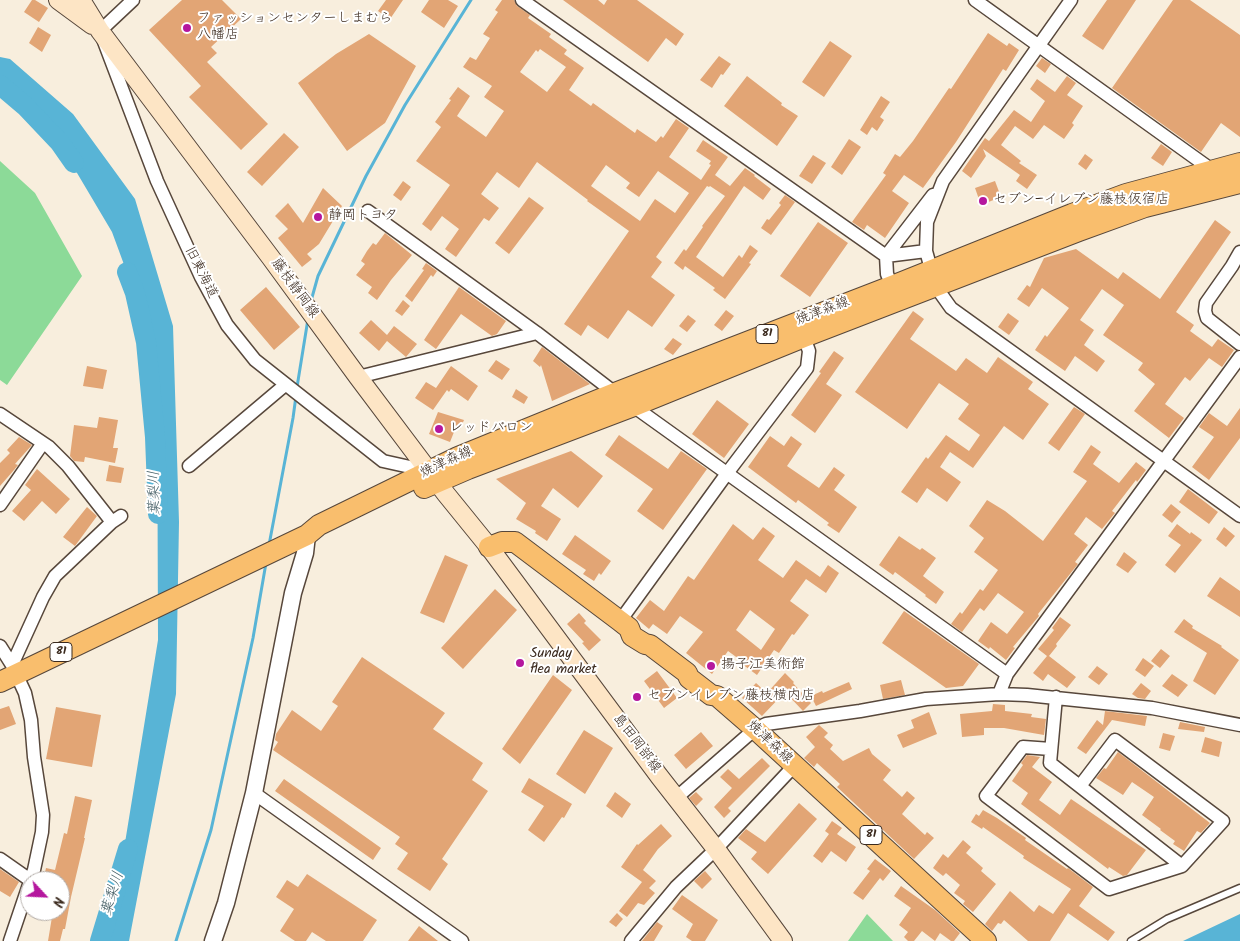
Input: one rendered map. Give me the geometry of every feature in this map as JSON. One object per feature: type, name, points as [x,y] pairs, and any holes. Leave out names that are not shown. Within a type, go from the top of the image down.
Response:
[{"type":"main road","points":[[58,0],[100,31]]},
{"type":"main road","points":[[81,0],[100,31]]},
{"type":"main road","name":"藤枝静岡線","points":[[100,31],[358,377],[489,547]]},
{"type":"main road","name":"焼津森線","points":[[10,673],[123,623],[251,562],[307,534],[319,524],[433,476],[634,406],[804,337],[1072,214],[1117,198],[1212,170],[1239,176]]},
{"type":"main road","name":"焼津森線","points":[[433,476],[458,456],[615,392],[892,286],[933,279],[988,265],[1239,176]]},
{"type":"main road","name":"焼津森線","points":[[489,547],[502,542],[515,542],[629,628],[632,636],[644,644],[650,645],[687,673],[689,678],[711,695],[717,696],[986,941]]},
{"type":"main road","name":"島田岡部線","points":[[489,547],[783,941]]},
{"type":"street","points":[[100,31],[133,0]]},
{"type":"street","points":[[522,0],[886,256],[926,251]]},
{"type":"street","points":[[975,0],[1212,170]]},
{"type":"street","points":[[892,286],[886,274],[886,256],[943,181],[1071,0]]},
{"type":"street","name":"旧東海道","points":[[100,31],[157,181],[201,278],[228,324],[255,360],[383,461],[433,476]]},
{"type":"street","points":[[943,181],[926,222],[926,251],[933,279],[951,308],[1240,516]]},
{"type":"street","points":[[368,211],[538,333],[634,406],[1007,674]]},
{"type":"street","points":[[1240,252],[1206,303],[1206,311],[1207,318],[1240,344]]},
{"type":"street","points":[[358,377],[538,333]]},
{"type":"street","points":[[620,621],[728,472],[807,368],[809,351],[804,337]]},
{"type":"street","points":[[999,694],[1007,674],[1240,357]]},
{"type":"street","points":[[189,466],[288,387]]},
{"type":"street","points":[[0,414],[43,443],[68,466],[116,519],[55,576],[43,597],[10,673]]},
{"type":"street","points":[[0,505],[43,443]]},
{"type":"street","points":[[213,941],[226,903],[254,792],[293,593],[306,553],[307,534]]},
{"type":"street","points":[[0,646],[10,673],[25,693],[31,720],[34,757],[43,815],[38,854],[33,871]]},
{"type":"street","points":[[676,798],[755,729],[766,724],[860,711],[926,699],[999,694],[1056,697],[1152,708],[1240,725]]},
{"type":"street","points":[[1056,697],[1050,763],[1182,866]]},
{"type":"street","points":[[1051,749],[1023,747],[986,796],[1109,889],[1182,866],[1223,821],[1115,740],[1080,786]]},
{"type":"street","points":[[631,941],[676,887],[716,849],[794,766]]},
{"type":"street","points":[[254,792],[462,941]]},
{"type":"street","points":[[0,859],[20,873]]},
{"type":"street","points":[[10,941],[20,910]]},
{"type":"lane","points":[[1131,941],[1167,919],[1240,888]]},
{"type":"green space","points":[[0,161],[35,193],[82,276],[7,385],[0,380]]},
{"type":"green space","points":[[867,914],[893,941],[848,941]]},
{"type":"water","points":[[0,57],[10,59],[73,114],[135,199],[173,326],[179,522],[176,694],[129,941],[109,941],[158,640],[157,354],[112,232],[48,124],[0,94]]},
{"type":"water","points":[[1240,914],[1240,941],[1183,941]]},
{"type":"building","points":[[32,0],[48,8],[39,22],[24,12]]},
{"type":"building","points":[[182,0],[222,0],[241,19],[211,47],[217,53],[207,62],[268,124],[241,150],[189,97],[201,86],[149,30]]},
{"type":"building","points":[[386,0],[403,0],[390,19],[378,11]]},
{"type":"building","points":[[429,0],[448,0],[458,6],[444,28],[421,12]]},
{"type":"building","points":[[502,0],[514,0],[517,6],[530,15],[528,18],[551,34],[549,37],[567,50],[564,54],[584,68],[569,90],[591,106],[593,103],[635,133],[637,129],[656,142],[661,136],[663,138],[676,119],[689,128],[669,157],[701,180],[711,165],[709,164],[711,161],[696,151],[703,140],[728,157],[715,175],[730,186],[745,168],[771,189],[763,200],[744,186],[696,257],[723,277],[739,255],[742,258],[750,245],[758,251],[749,263],[751,264],[725,299],[713,290],[715,288],[685,266],[683,270],[674,263],[684,249],[686,251],[725,196],[710,186],[707,186],[656,257],[662,262],[651,277],[675,295],[652,327],[628,310],[608,339],[588,325],[581,336],[564,324],[629,231],[537,162],[519,188],[497,172],[481,194],[499,208],[489,221],[484,218],[456,257],[445,249],[459,229],[442,216],[431,231],[422,224],[450,185],[416,161],[441,127],[435,122],[451,100],[449,99],[458,87],[470,96],[457,116],[486,137],[504,111],[484,97],[492,86],[463,67],[470,57],[476,60],[490,38],[483,34],[498,12],[495,10]],"holes":[[[540,49],[566,67],[547,92],[520,72],[536,50],[538,52]],[[606,165],[630,183],[626,188],[639,197],[658,171],[689,193],[675,213],[655,199],[640,221],[591,186]]]},
{"type":"building","points":[[563,0],[598,0],[604,5],[607,0],[637,0],[684,34],[676,46],[666,38],[648,62]]},
{"type":"building","points":[[1107,0],[1136,0],[1103,50],[1082,36]]},
{"type":"building","points":[[1173,0],[1190,0],[1240,35],[1240,137],[1221,123],[1201,152],[1112,88]]},
{"type":"building","points":[[38,27],[51,35],[42,52],[29,43]]},
{"type":"building","points":[[988,33],[1007,46],[1009,43],[1019,50],[1006,71],[1003,69],[956,142],[923,188],[904,175],[892,191],[909,203],[885,238],[867,225],[864,230],[852,222],[886,175],[883,173],[895,154],[900,157],[913,141],[949,88],[951,89]]},
{"type":"building","points":[[369,34],[416,66],[385,123],[347,151],[298,83],[336,54]]},
{"type":"building","points":[[830,41],[852,56],[824,97],[802,82]]},
{"type":"building","points":[[719,56],[731,64],[723,75],[721,74],[712,88],[700,80]]},
{"type":"building","points":[[1042,58],[1051,64],[1045,73],[1036,66]]},
{"type":"building","points":[[747,76],[782,103],[781,105],[798,116],[777,146],[724,106]]},
{"type":"building","points":[[1067,76],[1076,83],[1067,95],[1083,106],[1072,123],[1074,125],[1064,139],[1044,125],[1033,139],[1015,126],[1001,145],[1021,161],[1019,163],[1037,175],[1027,189],[1016,181],[1020,175],[983,149],[986,156],[971,178],[962,171],[985,138],[989,141],[1014,110],[1031,122],[1045,101],[1030,89],[1037,79],[1055,92]]},
{"type":"building","points":[[881,96],[890,102],[880,117],[884,120],[877,131],[872,127],[867,135],[860,130]]},
{"type":"building","points":[[284,133],[299,147],[262,186],[247,172]]},
{"type":"building","points":[[849,139],[861,147],[842,175],[831,167]]},
{"type":"building","points":[[1161,144],[1172,152],[1163,166],[1151,158]]},
{"type":"building","points":[[1085,154],[1093,160],[1086,170],[1078,164]]},
{"type":"building","points":[[813,155],[826,163],[812,184],[799,176]]},
{"type":"building","points":[[403,181],[411,187],[401,201],[393,195]]},
{"type":"building","points":[[995,181],[1001,197],[981,205],[975,188]]},
{"type":"building","points":[[323,188],[342,206],[319,244],[307,254],[312,259],[302,267],[278,238],[288,229],[275,216],[288,203],[303,223]]},
{"type":"building","points":[[785,195],[795,202],[771,235],[761,228],[781,205],[779,203]]},
{"type":"building","points":[[529,197],[544,208],[509,254],[495,243]]},
{"type":"building","points":[[1215,220],[1231,232],[1176,312],[1194,325],[1190,331],[1212,347],[1218,339],[1234,350],[1222,367],[1209,358],[1190,381],[1185,377],[1165,404],[1184,418],[1169,438],[1134,411],[1155,384],[1138,370],[1143,363],[1103,335],[1124,305],[1102,289],[1080,320],[1094,330],[1084,345],[1105,361],[1097,372],[1075,356],[1065,371],[1035,350],[1045,335],[1047,337],[1069,308],[1042,288],[1029,307],[1017,299],[1027,285],[1030,287],[1044,258],[1076,249],[1118,279],[1123,272],[1160,299]]},
{"type":"building","points":[[818,222],[848,243],[810,297],[780,276]]},
{"type":"building","points":[[385,233],[412,255],[377,300],[368,293],[372,287],[356,275],[365,264],[361,261],[367,251],[373,243],[376,245]]},
{"type":"building","points":[[426,263],[437,271],[433,277],[431,275],[412,302],[405,296],[424,270],[422,269]]},
{"type":"building","points":[[266,287],[300,327],[274,350],[240,310]]},
{"type":"building","points":[[459,287],[506,321],[497,334],[492,336],[461,314],[436,349],[424,340]]},
{"type":"building","points":[[403,300],[410,306],[402,316],[395,311]]},
{"type":"building","points":[[726,310],[734,316],[722,331],[714,325]]},
{"type":"building","points":[[913,311],[924,319],[910,339],[956,371],[966,358],[987,373],[998,357],[1033,382],[1028,389],[1049,404],[1023,440],[1004,426],[973,468],[950,452],[940,467],[961,482],[947,502],[927,488],[917,503],[901,492],[926,457],[928,459],[946,435],[969,451],[980,435],[958,419],[969,404],[939,383],[907,429],[855,392]]},
{"type":"building","points":[[1008,313],[1019,321],[1009,335],[998,327]]},
{"type":"building","points":[[688,315],[696,321],[687,332],[679,326]]},
{"type":"building","points":[[371,320],[387,335],[394,326],[417,344],[406,357],[387,341],[379,351],[359,333]]},
{"type":"building","points":[[673,338],[682,344],[673,355],[664,349]]},
{"type":"building","points":[[542,347],[590,384],[552,401],[541,365],[540,367],[533,361]]},
{"type":"building","points":[[834,351],[844,358],[826,384],[842,395],[815,433],[791,415]]},
{"type":"building","points":[[496,360],[510,369],[502,380],[488,371]]},
{"type":"building","points":[[87,366],[107,370],[103,389],[83,386]]},
{"type":"building","points":[[451,366],[478,386],[468,401],[451,389],[449,392],[447,390],[433,410],[415,398],[426,382],[436,388]]},
{"type":"building","points":[[516,389],[528,397],[524,404],[512,397]]},
{"type":"building","points":[[717,400],[749,424],[724,458],[692,434]]},
{"type":"building","points":[[1074,407],[1085,414],[1059,451],[1048,443]]},
{"type":"building","points":[[1240,408],[1240,438],[1209,480],[1192,467],[1214,437],[1199,427],[1209,413],[1227,426]]},
{"type":"building","points":[[438,412],[464,420],[460,429],[456,427],[450,442],[429,434]]},
{"type":"building","points":[[99,417],[118,420],[113,448],[118,448],[115,463],[85,457],[84,462],[74,461],[70,456],[74,425],[97,428]]},
{"type":"building","points":[[619,435],[668,469],[681,451],[707,469],[663,530],[637,511],[653,489],[605,455]]},
{"type":"building","points":[[770,436],[784,446],[791,436],[802,444],[787,466],[819,488],[834,467],[845,475],[834,490],[857,507],[839,533],[827,525],[829,523],[798,500],[796,503],[748,467]]},
{"type":"building","points":[[19,437],[32,445],[15,464],[18,465],[0,486],[0,463],[10,453],[7,450]]},
{"type":"building","points":[[1091,445],[1101,452],[1093,464],[1119,483],[1136,462],[1146,470],[1112,511],[1115,513],[1102,529],[1086,517],[1074,534],[1088,545],[1075,562],[1078,564],[1013,647],[1015,648],[1006,660],[990,647],[989,649],[978,641],[991,622],[1007,634],[1024,612],[998,593],[984,611],[980,608],[962,632],[951,624],[960,612],[962,614],[980,589],[983,591],[998,570],[974,552],[984,538],[969,526],[987,500],[1005,511],[1043,541],[1087,481],[1073,472]]},
{"type":"building","points":[[571,451],[603,476],[578,508],[553,488],[541,506],[561,519],[547,541],[535,533],[536,531],[516,519],[526,503],[496,479]]},
{"type":"building","points":[[109,465],[124,468],[121,483],[106,481]]},
{"type":"building","points":[[37,469],[70,499],[56,514],[42,501],[24,521],[12,511],[31,490],[25,485]]},
{"type":"building","points":[[1188,489],[1218,512],[1209,524],[1179,502]]},
{"type":"building","points":[[1171,504],[1181,512],[1172,523],[1162,515]]},
{"type":"building","points":[[87,507],[97,516],[75,546],[63,537]]},
{"type":"building","points":[[733,524],[753,540],[763,527],[775,536],[758,560],[783,578],[796,560],[820,577],[828,565],[839,573],[826,593],[806,579],[790,601],[809,615],[794,635],[792,634],[779,653],[774,650],[757,675],[728,651],[712,674],[686,653],[703,632],[680,616],[667,634],[653,624],[649,629],[636,618],[650,600],[664,611],[688,576],[694,580]],"holes":[[[750,610],[775,629],[761,650],[736,630]]]},
{"type":"building","points":[[1177,524],[1202,540],[1175,573],[1165,565],[1181,545],[1168,536]]},
{"type":"building","points":[[1224,527],[1235,536],[1226,547],[1216,539]]},
{"type":"building","points":[[575,535],[611,561],[594,581],[583,574],[586,570],[562,554]]},
{"type":"building","points":[[899,536],[936,558],[923,576],[944,592],[936,604],[895,572],[893,575],[879,565]]},
{"type":"building","points":[[1124,552],[1137,562],[1128,573],[1116,565]]},
{"type":"building","points":[[445,555],[468,565],[444,623],[420,613]]},
{"type":"building","points":[[1220,577],[1240,591],[1240,617],[1207,596]]},
{"type":"building","points":[[495,589],[517,610],[463,669],[441,648]]},
{"type":"building","points":[[904,611],[979,664],[963,686],[946,688],[882,643]]},
{"type":"building","points":[[579,613],[586,621],[584,623],[601,640],[589,651],[582,643],[584,642],[567,624]]},
{"type":"building","points":[[1060,617],[1071,625],[1049,656],[1076,677],[1067,688],[1048,674],[1043,681],[1033,673],[1047,656],[1038,649],[1054,630],[1052,628]]},
{"type":"building","points":[[1184,619],[1193,626],[1192,628],[1222,646],[1239,660],[1215,695],[1193,681],[1207,653],[1174,632]]},
{"type":"building","points":[[1161,649],[1170,656],[1160,668],[1151,661]]},
{"type":"building","points":[[362,657],[445,713],[433,729],[483,763],[472,780],[488,791],[442,859],[448,864],[430,891],[397,869],[408,853],[395,844],[400,837],[273,750],[278,742],[275,740],[276,734],[292,710],[321,731],[338,706],[332,702]]},
{"type":"building","points":[[1143,658],[1154,666],[1145,677],[1135,670]]},
{"type":"building","points":[[1097,666],[1108,674],[1099,685],[1088,677]]},
{"type":"building","points":[[657,671],[677,698],[664,708],[644,681]]},
{"type":"building","points":[[785,673],[811,703],[803,711],[785,692],[762,716],[742,698],[756,683],[767,693]]},
{"type":"building","points":[[1172,674],[1188,685],[1178,697],[1162,686]]},
{"type":"building","points":[[553,675],[572,690],[520,764],[502,749]]},
{"type":"building","points":[[901,680],[905,695],[883,699],[880,685]]},
{"type":"building","points":[[849,682],[852,689],[816,706],[811,696]]},
{"type":"building","points":[[1141,683],[1151,691],[1145,699],[1138,698],[1132,694]]},
{"type":"building","points":[[993,704],[1005,705],[1005,711],[1032,714],[1031,717],[1046,719],[1044,735],[1004,728],[984,728],[984,735],[962,737],[960,714],[992,711]]},
{"type":"building","points":[[9,706],[16,724],[0,730],[0,709]]},
{"type":"building","points":[[56,707],[101,715],[92,767],[46,759]]},
{"type":"building","points":[[1105,711],[1147,716],[1145,726],[1112,720],[1086,754],[1077,748],[1097,720],[1103,725]]},
{"type":"building","points":[[929,712],[937,734],[903,748],[897,735],[914,728],[911,720]]},
{"type":"building","points":[[1180,722],[1205,727],[1204,732],[1178,729]]},
{"type":"building","points":[[819,725],[828,733],[824,737],[833,745],[830,749],[843,761],[869,748],[872,754],[891,770],[883,780],[902,797],[907,791],[915,798],[902,814],[925,835],[927,832],[934,838],[914,859],[837,787],[840,784],[817,763],[814,767],[804,758],[815,747],[806,737]]},
{"type":"building","points":[[584,730],[613,748],[585,794],[556,774]]},
{"type":"building","points":[[701,732],[713,746],[686,769],[674,755]]},
{"type":"building","points":[[1163,733],[1175,736],[1170,751],[1159,748]]},
{"type":"building","points":[[1205,737],[1222,742],[1219,757],[1201,752]]},
{"type":"building","points":[[1118,752],[1210,823],[1201,833],[1197,831],[1184,851],[1173,844],[1175,841],[1142,815],[1154,797],[1132,782],[1123,795],[1096,778],[1104,768],[1106,769]]},
{"type":"building","points":[[1027,755],[1040,757],[1032,767],[1052,782],[1039,800],[1060,815],[1071,799],[1146,850],[1127,875],[1123,876],[1109,867],[1108,869],[1021,804],[1028,793],[1012,781],[1023,765],[1021,763]]},
{"type":"building","points":[[762,758],[770,766],[728,808],[731,811],[724,818],[714,807],[732,788],[720,777],[728,769],[739,779]]},
{"type":"building","points":[[529,778],[572,804],[564,818],[562,817],[544,842],[528,830],[544,806],[521,792]]},
{"type":"building","points":[[284,779],[381,848],[373,860],[275,791]]},
{"type":"building","points":[[615,792],[631,804],[622,818],[606,806]]},
{"type":"building","points":[[696,792],[703,799],[696,806],[689,798]]},
{"type":"building","points":[[75,796],[92,800],[70,902],[70,871],[45,871],[46,868],[55,870],[64,833],[67,834]]},
{"type":"building","points":[[799,803],[817,819],[768,874],[751,859],[757,852],[738,838],[746,829],[765,842]]},
{"type":"building","points":[[983,810],[1026,838],[1025,840],[1093,887],[1079,906],[1115,932],[1108,941],[1068,913],[1050,941],[1028,941],[1004,920],[1001,924],[998,923],[992,931],[985,924],[1010,891],[1034,912],[1039,905],[1053,914],[1071,889],[1023,858],[1024,856],[983,827],[982,829],[971,822],[976,814],[979,816]]},
{"type":"building","points":[[832,821],[842,828],[837,834],[856,847],[846,862],[831,851],[822,863],[813,856],[829,834],[825,831]]},
{"type":"building","points":[[661,824],[672,836],[658,849],[643,870],[656,881],[649,888],[655,893],[644,905],[638,903],[627,917],[619,911],[642,882],[621,867],[637,844]]},
{"type":"building","points":[[963,840],[971,847],[966,853],[983,868],[981,871],[996,884],[973,912],[963,904],[965,901],[954,893],[960,885],[946,873],[943,876],[933,868],[943,854],[948,858]]},
{"type":"building","points":[[875,859],[891,871],[883,881],[880,878],[863,900],[853,893],[870,871],[867,869]]},
{"type":"building","points":[[0,869],[19,882],[10,897],[0,891]]},
{"type":"building","points":[[705,871],[712,879],[702,889],[694,881]]},
{"type":"building","points":[[307,874],[377,920],[363,941],[326,941],[312,932],[306,941],[295,941],[280,931],[294,909],[276,897],[287,880],[298,887]]},
{"type":"building","points":[[901,886],[935,910],[960,933],[954,941],[940,933],[935,941],[922,931],[914,941],[908,941],[904,937],[908,932],[899,925],[911,908],[894,896]]},
{"type":"building","points":[[682,895],[718,920],[705,941],[692,941],[686,937],[693,924],[672,909]]},
{"type":"building","points":[[617,913],[623,919],[616,927],[609,922]]},
{"type":"building","points":[[51,921],[66,921],[60,941],[48,941]]},
{"type":"building","points":[[657,922],[663,926],[654,941],[642,941]]},
{"type":"building","points":[[419,926],[438,941],[408,941]]},
{"type":"waterway","points":[[311,301],[318,276],[366,176],[405,105],[471,0]]},
{"type":"waterway","name":"葉梨川","points":[[0,85],[25,106],[60,143],[74,163]]},
{"type":"waterway","name":"葉梨川","points":[[127,272],[135,293],[146,342],[155,437],[158,514]]},
{"type":"waterway","points":[[297,387],[308,319]]},
{"type":"waterway","points":[[269,545],[296,396]]},
{"type":"waterway","points":[[176,941],[211,830],[253,638],[266,563]]},
{"type":"waterway","name":"葉梨川","points":[[100,941],[128,849]]},
{"type":"place","name":"ファッションセンターしまむら 八幡店","points":[[187,28]]},
{"type":"place","name":"セブン−イレブン藤枝仮宿店","points":[[983,201]]},
{"type":"place","name":"静岡トヨタ","points":[[318,217]]},
{"type":"place","name":"レッドバロン","points":[[439,429]]},
{"type":"place","name":"Sunday flea market","points":[[520,663]]},
{"type":"place","name":"揚子江美術館","points":[[711,666]]},
{"type":"place","name":"セブンイレブン藤枝横内店","points":[[637,697]]}]
